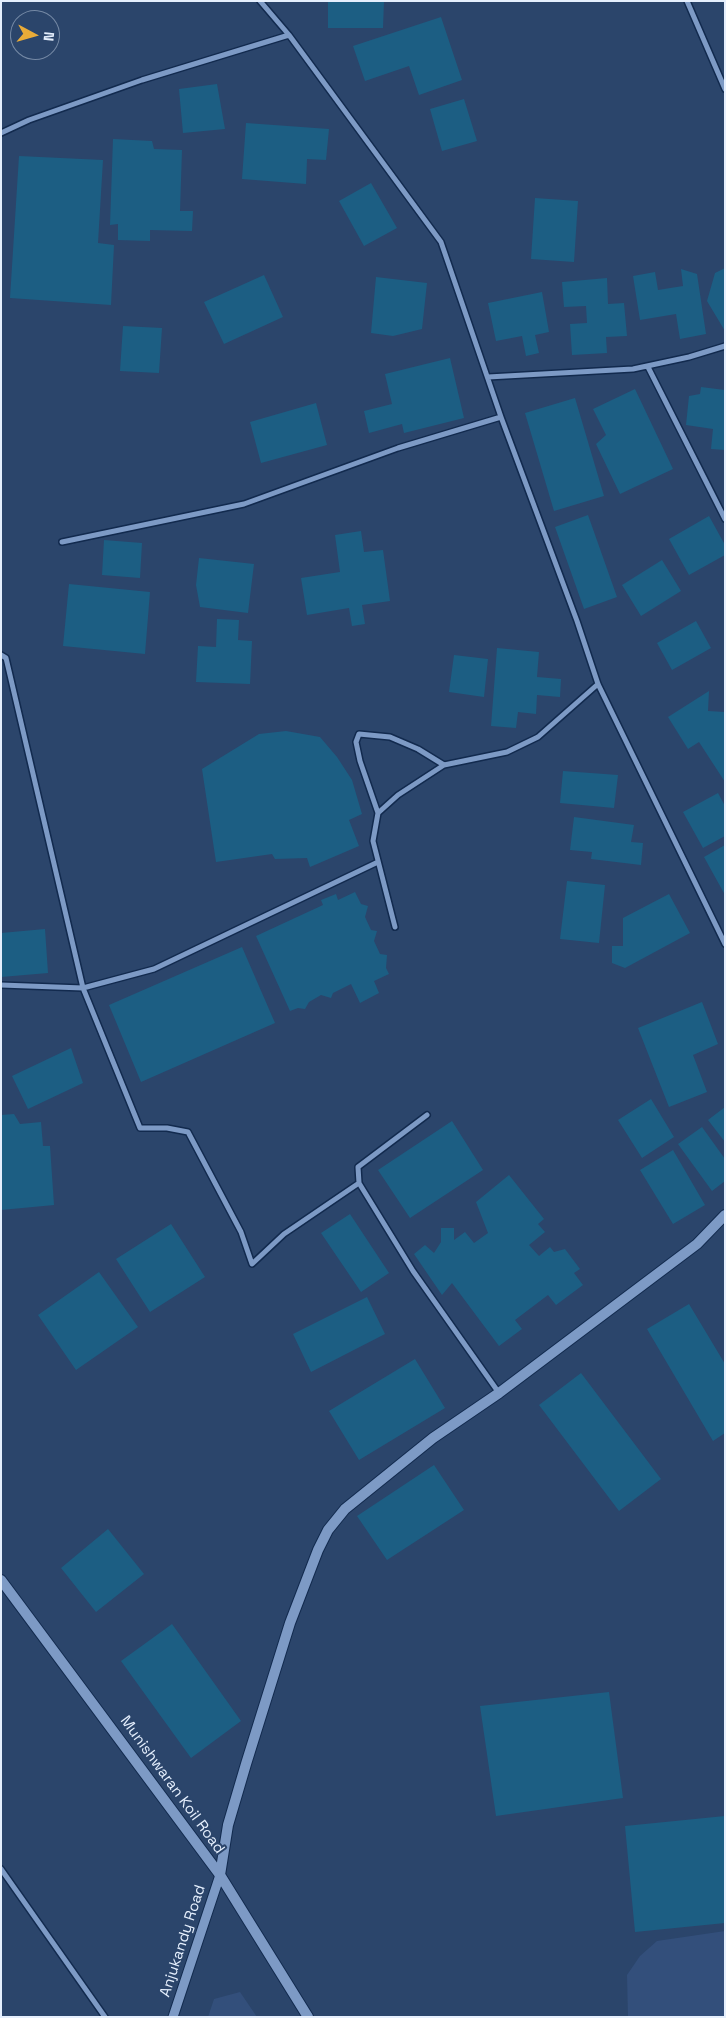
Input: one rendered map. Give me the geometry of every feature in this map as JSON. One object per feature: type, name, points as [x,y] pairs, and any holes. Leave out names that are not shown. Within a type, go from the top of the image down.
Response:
[{"type":"main road","points":[[220,1874],[228,1825],[260,1717],[293,1615],[318,1550],[328,1530],[345,1509],[433,1438],[499,1392],[697,1244],[725,1215]]},
{"type":"main road","name":"Munishwaran Koil Road","points":[[1,1580],[220,1874],[308,2017]]},
{"type":"street","points":[[260,1],[289,35],[441,242],[501,417],[577,621],[598,684],[725,944]]},
{"type":"street","points":[[687,1],[725,89]]},
{"type":"street","points":[[1,133],[29,120],[142,80],[289,35]]},
{"type":"street","points":[[488,376],[648,367],[725,346]]},
{"type":"street","points":[[648,367],[725,519]]},
{"type":"street","points":[[62,542],[244,504],[398,448],[501,417]]},
{"type":"street","points":[[1,655],[6,658],[84,988],[140,1128],[167,1128],[188,1132],[241,1232],[252,1264],[284,1234],[359,1184]]},
{"type":"street","points":[[378,813],[398,795],[444,764],[507,752],[538,737],[598,684]]},
{"type":"street","points":[[395,927],[373,841],[378,813],[360,761],[356,742],[359,734],[390,737],[418,748],[444,764]]},
{"type":"street","points":[[1,984],[84,988],[154,969],[378,862]]},
{"type":"street","points":[[427,1115],[358,1167],[359,1184],[412,1271],[499,1392]]},
{"type":"street","points":[[1,1869],[105,2017]]},
{"type":"street","name":"Anjukandy Road","points":[[173,2017],[220,1874]]},
{"type":"shaded area","points":[[725,1931],[725,2017],[628,2017],[627,1975],[640,1956],[657,1941]]},
{"type":"shaded area","points":[[240,1992],[257,2017],[208,2017],[214,1999]]},
{"type":"building","points":[[328,1],[384,1],[383,28],[328,28]]},
{"type":"building","points":[[441,17],[462,80],[419,95],[409,66],[365,81],[353,46]]},
{"type":"building","points":[[217,84],[225,129],[183,133],[179,89]]},
{"type":"building","points":[[464,99],[477,141],[442,151],[430,109]]},
{"type":"building","points":[[246,123],[329,129],[326,160],[307,159],[306,184],[242,179]]},
{"type":"building","points":[[113,139],[152,141],[154,149],[182,150],[180,211],[193,211],[192,231],[150,230],[150,241],[118,240],[118,224],[110,225]]},
{"type":"building","points":[[19,156],[103,160],[98,243],[114,245],[111,305],[10,298]]},
{"type":"building","points":[[371,183],[397,228],[364,246],[339,201]]},
{"type":"building","points":[[535,198],[578,201],[574,262],[531,259]]},
{"type":"building","points":[[725,268],[725,331],[707,301],[715,273]]},
{"type":"building","points":[[681,269],[697,274],[706,334],[680,339],[676,314],[640,320],[633,276],[655,272],[658,290],[683,286]]},
{"type":"building","points":[[264,275],[283,317],[224,344],[204,302]]},
{"type":"building","points":[[376,277],[427,283],[422,329],[393,336],[371,333]]},
{"type":"building","points":[[607,278],[608,304],[624,303],[627,336],[606,337],[607,353],[572,355],[570,324],[587,323],[586,306],[564,307],[562,282]]},
{"type":"building","points":[[542,292],[549,332],[535,335],[539,353],[526,356],[522,336],[496,341],[488,303]]},
{"type":"building","points":[[123,326],[162,328],[159,373],[120,371]]},
{"type":"building","points":[[450,358],[464,418],[404,433],[402,424],[369,433],[364,411],[392,404],[385,374]]},
{"type":"building","points":[[701,387],[725,390],[725,450],[711,449],[713,429],[686,425],[689,396],[700,394]]},
{"type":"building","points":[[635,389],[673,469],[620,494],[596,444],[606,435],[593,409]]},
{"type":"building","points":[[575,398],[604,496],[554,511],[525,413]]},
{"type":"building","points":[[316,403],[327,445],[261,463],[250,422]]},
{"type":"building","points":[[588,515],[617,597],[584,609],[555,527]]},
{"type":"building","points":[[709,516],[725,545],[725,555],[689,575],[669,539]]},
{"type":"building","points":[[361,531],[364,552],[383,550],[390,601],[362,605],[365,624],[352,626],[349,608],[307,615],[301,578],[340,572],[335,535]]},
{"type":"building","points":[[104,540],[142,543],[140,578],[102,575]]},
{"type":"building","points":[[199,558],[254,564],[248,613],[200,607],[196,585]]},
{"type":"building","points":[[662,560],[681,591],[641,616],[622,585]]},
{"type":"building","points":[[69,584],[150,592],[145,654],[63,646]]},
{"type":"building","points":[[217,619],[239,620],[238,640],[252,641],[250,684],[196,682],[198,646],[216,647]]},
{"type":"building","points":[[696,621],[711,648],[672,670],[657,643]]},
{"type":"building","points":[[497,648],[539,652],[537,677],[561,679],[560,697],[537,695],[536,714],[518,712],[516,728],[491,726]]},
{"type":"building","points":[[454,655],[488,659],[484,697],[449,692]]},
{"type":"building","points":[[709,691],[708,711],[725,712],[725,782],[699,742],[688,749],[668,717]]},
{"type":"building","points":[[286,731],[320,737],[337,757],[352,780],[362,814],[349,820],[359,846],[310,867],[307,858],[275,859],[272,854],[216,862],[202,769],[259,734]]},
{"type":"building","points":[[563,771],[618,775],[614,808],[560,803]]},
{"type":"building","points":[[718,793],[725,806],[725,836],[703,848],[683,812]]},
{"type":"building","points":[[574,817],[634,825],[631,842],[643,843],[641,865],[591,859],[592,852],[570,850]]},
{"type":"building","points":[[725,845],[725,895],[704,857]]},
{"type":"building","points":[[567,881],[605,885],[599,943],[560,939]]},
{"type":"building","points":[[355,892],[361,904],[368,906],[365,917],[371,930],[377,931],[374,941],[380,954],[387,955],[386,968],[389,974],[374,981],[379,993],[360,1003],[351,984],[333,993],[331,998],[321,995],[309,1002],[305,1009],[298,1008],[290,1011],[256,936],[323,905],[321,900],[336,894],[338,900]]},
{"type":"building","points":[[669,894],[690,933],[625,968],[612,963],[612,946],[623,946],[623,918]]},
{"type":"building","points":[[45,929],[48,973],[1,977],[1,933]]},
{"type":"building","points":[[242,947],[275,1023],[141,1082],[109,1005]]},
{"type":"building","points":[[702,1002],[718,1044],[693,1055],[707,1092],[669,1107],[638,1028]]},
{"type":"building","points":[[71,1048],[83,1083],[28,1109],[12,1076]]},
{"type":"building","points":[[651,1099],[674,1137],[642,1158],[618,1120]]},
{"type":"building","points":[[725,1107],[725,1142],[708,1120]]},
{"type":"building","points":[[14,1114],[20,1124],[41,1122],[43,1146],[50,1146],[54,1205],[1,1210],[1,1115]]},
{"type":"building","points":[[452,1121],[483,1170],[410,1218],[378,1170]]},
{"type":"building","points":[[702,1127],[725,1159],[725,1181],[712,1191],[678,1144]]},
{"type":"building","points":[[673,1150],[705,1205],[673,1224],[640,1170]]},
{"type":"building","points":[[509,1175],[544,1219],[538,1224],[545,1232],[529,1245],[539,1256],[550,1247],[554,1252],[565,1249],[580,1269],[574,1273],[583,1285],[556,1305],[548,1295],[515,1320],[522,1329],[499,1346],[452,1283],[442,1295],[414,1254],[425,1245],[434,1253],[441,1242],[441,1228],[454,1228],[454,1240],[465,1232],[474,1243],[488,1233],[476,1202]]},
{"type":"building","points":[[350,1214],[389,1273],[361,1292],[321,1233]]},
{"type":"building","points":[[171,1224],[205,1277],[150,1312],[116,1259]]},
{"type":"building","points":[[99,1272],[138,1327],[76,1370],[38,1315]]},
{"type":"building","points":[[367,1297],[385,1334],[311,1372],[293,1334]]},
{"type":"building","points":[[689,1304],[725,1364],[725,1433],[713,1441],[647,1329]]},
{"type":"building","points":[[415,1359],[445,1408],[359,1460],[329,1411]]},
{"type":"building","points":[[581,1373],[661,1479],[619,1511],[539,1405]]},
{"type":"building","points":[[434,1465],[464,1510],[387,1560],[357,1516]]},
{"type":"building","points":[[108,1529],[144,1574],[96,1612],[61,1568]]},
{"type":"building","points":[[172,1624],[241,1721],[191,1758],[121,1661]]},
{"type":"building","points":[[609,1692],[623,1798],[496,1816],[480,1706]]},
{"type":"building","points":[[725,1816],[725,1923],[635,1932],[625,1826]]}]
